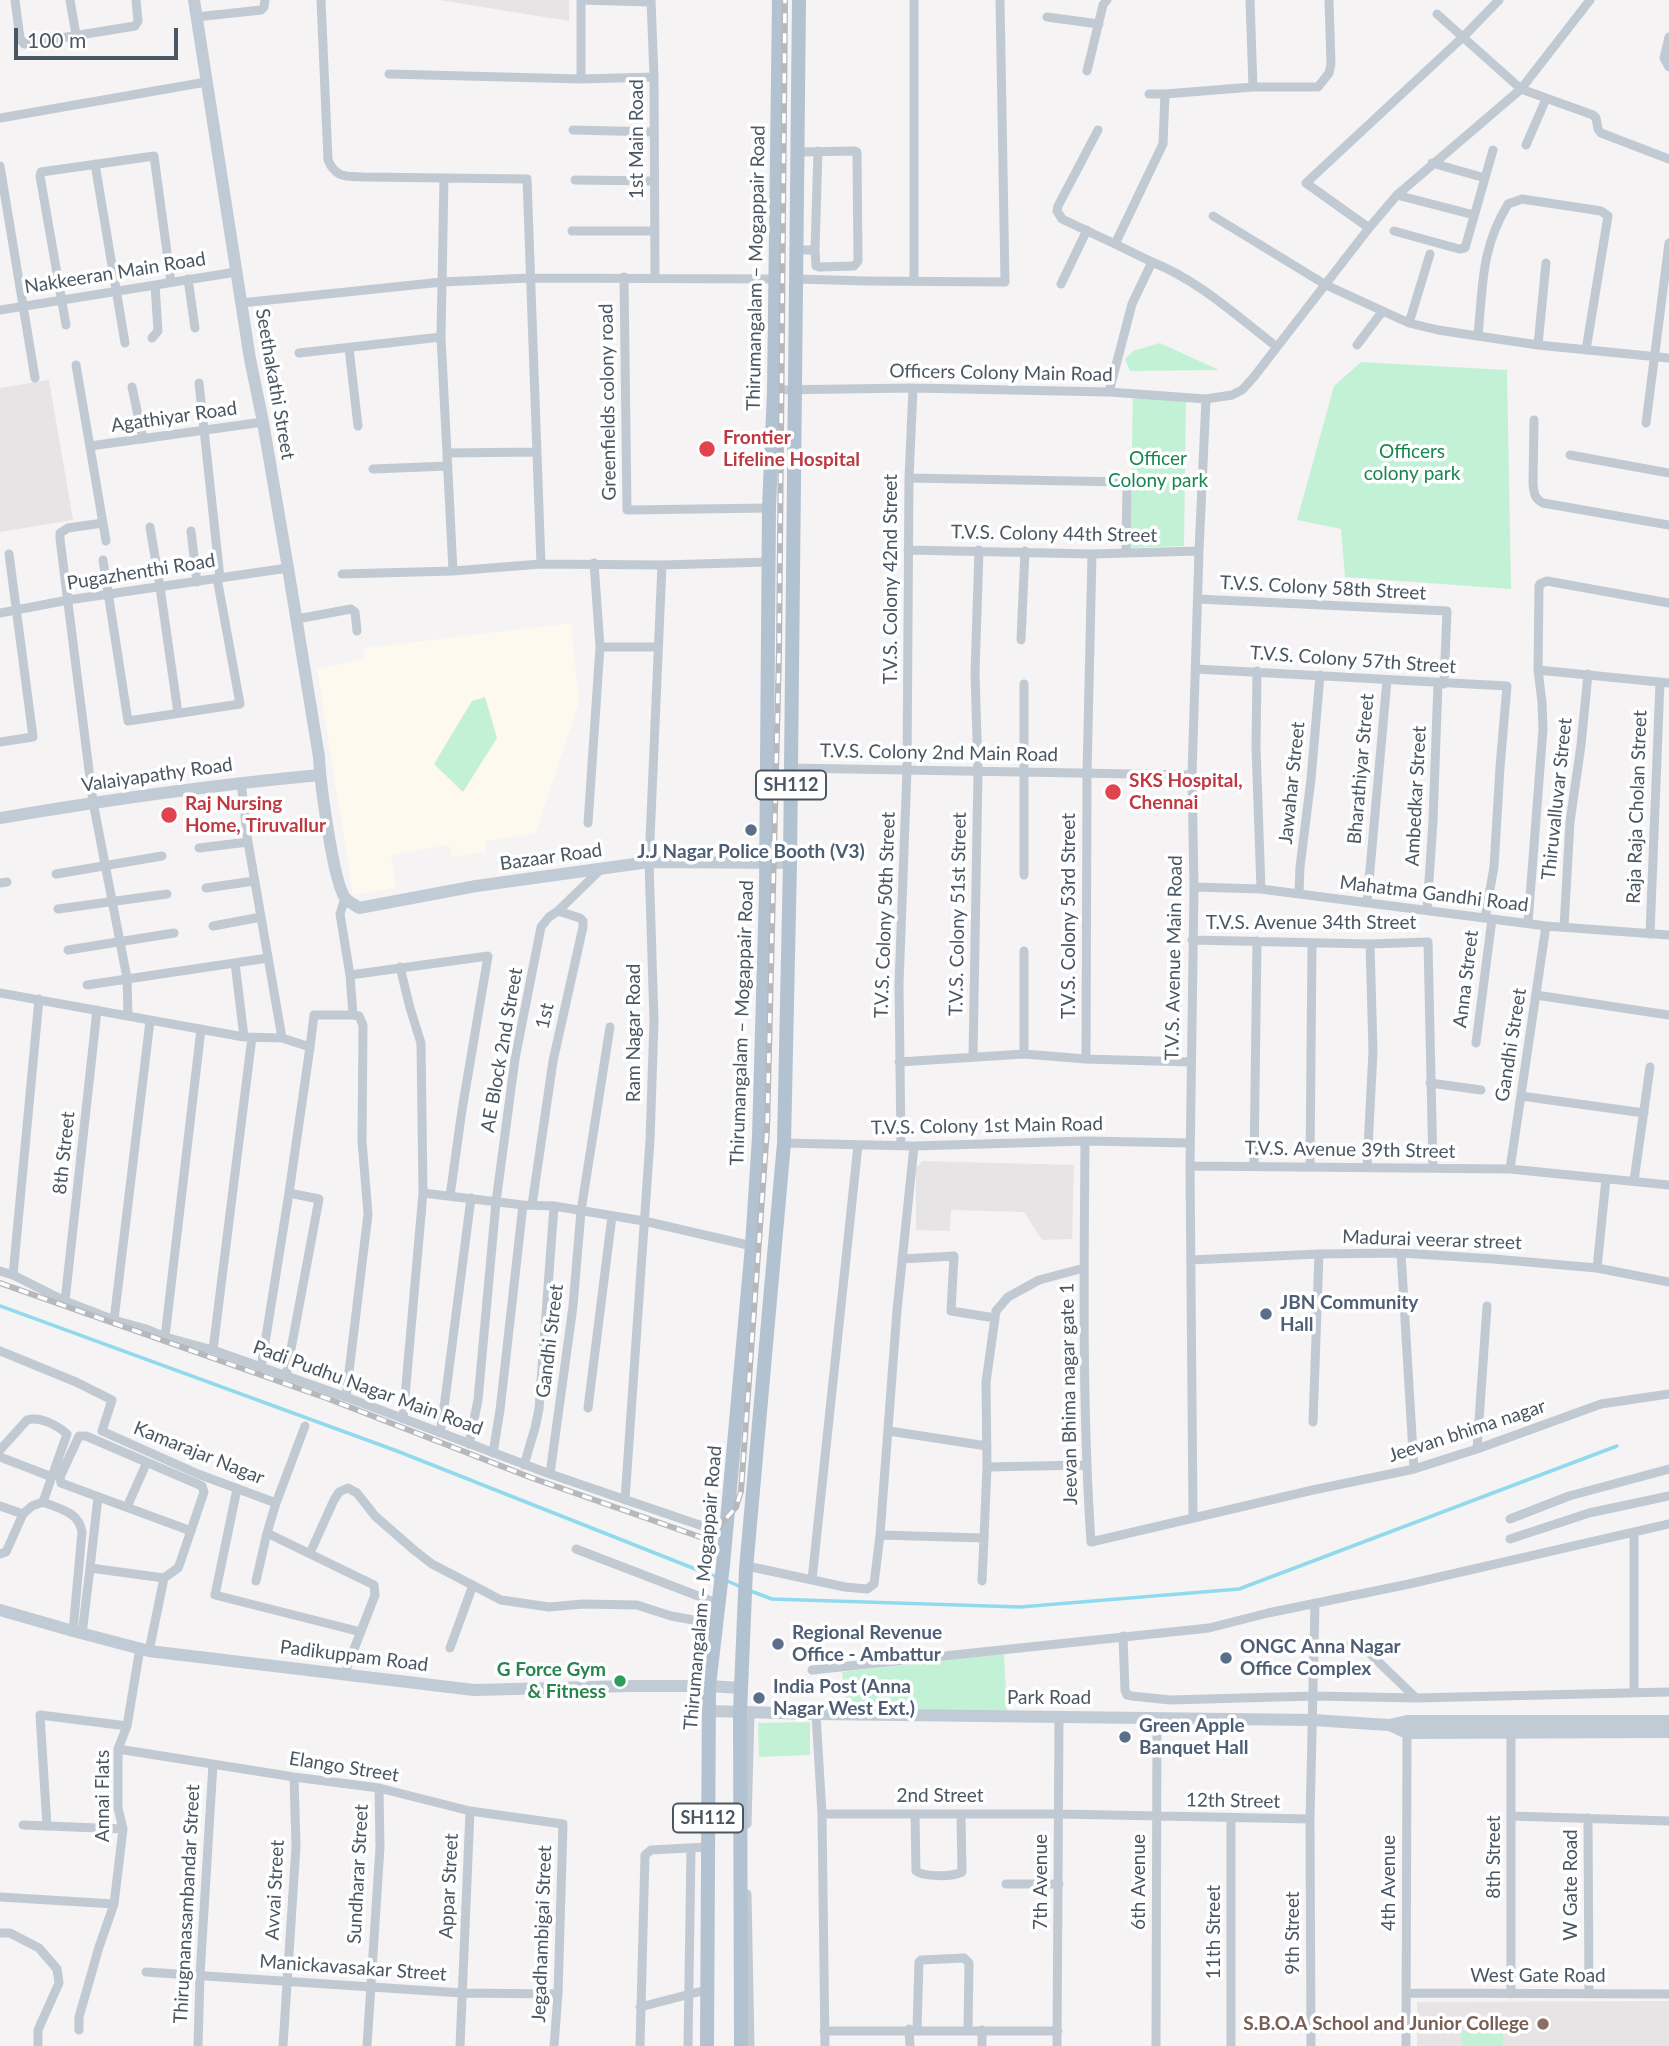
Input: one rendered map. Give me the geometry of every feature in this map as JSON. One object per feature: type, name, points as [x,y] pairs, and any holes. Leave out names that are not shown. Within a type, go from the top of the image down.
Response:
[{"type":"main road","name":"Thirumangalam – Mogappair Road","points":[[707,2046],[709,1686],[726,1534],[759,1137],[766,863],[769,508],[774,390],[779,0]]},
{"type":"main road","name":"Thirumangalam – Mogappair Road","points":[[746,2040],[745,1712],[741,1688],[746,1568],[784,1143],[790,863],[799,0]]},
{"type":"street","points":[[15,0],[21,42],[28,43],[135,26],[138,20],[136,0]]},
{"type":"street","points":[[70,0],[76,35]]},
{"type":"street","name":"Seethakathi Street","points":[[194,0],[250,359],[297,619],[338,882],[345,898]]},
{"type":"street","points":[[196,17],[261,10],[265,0]]},
{"type":"street","points":[[321,0],[328,160],[334,172],[341,175],[527,179],[541,564]]},
{"type":"street","points":[[581,79],[581,0],[651,1]]},
{"type":"street","points":[[914,0],[914,281]]},
{"type":"street","points":[[797,279],[1005,282],[1000,0]]},
{"type":"street","points":[[1087,71],[1103,5],[1107,0]]},
{"type":"street","points":[[1250,0],[1253,87]]},
{"type":"street","points":[[1149,94],[1253,87],[1318,87],[1325,80],[1331,64],[1329,0]]},
{"type":"street","points":[[1368,228],[1307,183],[1499,0]]},
{"type":"street","name":"Officers Colony Main Road","points":[[774,390],[913,388],[1109,392],[1206,399],[1232,395],[1242,390],[1368,228],[1432,163],[1521,89],[1590,0]]},
{"type":"street","name":"1st Main Road","points":[[651,1],[654,77],[654,279]]},
{"type":"street","points":[[1437,14],[1521,89],[1593,115],[1598,129],[1605,136],[1669,159]]},
{"type":"street","points":[[1047,17],[1099,24]]},
{"type":"street","points":[[1669,37],[1664,58],[1669,67]]},
{"type":"street","points":[[389,74],[581,79],[654,77]]},
{"type":"street","points":[[0,118],[206,82]]},
{"type":"street","points":[[1115,244],[1163,144],[1165,94]]},
{"type":"street","points":[[1526,145],[1546,99]]},
{"type":"street","points":[[573,130],[654,132]]},
{"type":"street","points":[[1098,130],[1058,206],[1057,211],[1062,219],[1166,267],[1197,286],[1277,347]]},
{"type":"street","points":[[798,152],[818,151],[855,150],[858,152],[858,261],[854,266],[816,266],[818,151]]},
{"type":"street","points":[[1394,231],[1463,249],[1493,150]]},
{"type":"street","points":[[66,325],[40,173],[154,156],[171,282]]},
{"type":"street","points":[[1432,163],[1485,178]]},
{"type":"street","points":[[95,164],[125,343]]},
{"type":"street","points":[[0,166],[35,378]]},
{"type":"street","points":[[444,178],[442,337],[453,571]]},
{"type":"street","points":[[575,180],[654,181]]},
{"type":"street","points":[[1398,195],[1475,215]]},
{"type":"street","points":[[1478,335],[1486,253],[1508,204],[1522,199],[1601,211],[1608,216],[1586,350]]},
{"type":"street","points":[[1213,216],[1326,285],[1409,323],[1538,345],[1669,358]]},
{"type":"street","points":[[1061,284],[1087,230]]},
{"type":"street","points":[[572,231],[654,232]]},
{"type":"street","points":[[1646,423],[1669,243]]},
{"type":"street","points":[[797,250],[815,250]]},
{"type":"street","points":[[1409,323],[1430,254]]},
{"type":"street","points":[[1109,392],[1132,304],[1152,261]]},
{"type":"street","points":[[1538,345],[1546,263]]},
{"type":"street","name":"Nakkeeran Main Road","points":[[0,310],[236,272]]},
{"type":"street","points":[[241,303],[442,282],[529,278],[776,279]]},
{"type":"street","name":"Greenfields colony road","points":[[624,278],[628,510],[769,508]]},
{"type":"street","points":[[188,279],[195,328]]},
{"type":"street","points":[[152,338],[158,331],[155,285]]},
{"type":"street","points":[[1357,345],[1382,312]]},
{"type":"street","points":[[299,354],[442,337]]},
{"type":"street","points":[[349,348],[358,426]]},
{"type":"street","points":[[76,365],[106,541]]},
{"type":"street","points":[[103,560],[128,721],[240,704],[218,578],[199,383]]},
{"type":"street","points":[[132,387],[143,439]]},
{"type":"street","name":"T.V.S. Colony 42nd Street","points":[[907,770],[909,478],[913,388]]},
{"type":"street","name":"T.V.S. Avenue Main Road","points":[[1192,1517],[1189,1166],[1194,887],[1192,775],[1206,399]]},
{"type":"street","points":[[1534,420],[1533,484],[1537,500],[1669,525]]},
{"type":"street","name":"Agathiyar Road","points":[[90,446],[263,422]]},
{"type":"street","points":[[447,453],[536,452]]},
{"type":"street","points":[[1570,456],[1669,473]]},
{"type":"street","points":[[373,469],[448,466]]},
{"type":"street","points":[[909,478],[1127,482],[1126,553]]},
{"type":"street","points":[[103,523],[68,528],[60,533],[93,802],[127,978],[128,1016]]},
{"type":"street","points":[[150,527],[178,713]]},
{"type":"street","points":[[191,531],[197,582]]},
{"type":"street","name":"T.V.S. Colony 44th Street","points":[[908,550],[1092,554],[1199,551]]},
{"type":"street","name":"T.V.S. Colony 51st Street","points":[[973,1056],[978,772],[975,673],[979,550]]},
{"type":"street","points":[[1021,640],[1024,551]]},
{"type":"street","points":[[0,743],[33,737],[9,554]]},
{"type":"street","name":"T.V.S. Colony 53rd Street","points":[[1086,1059],[1087,773],[1092,554]]},
{"type":"street","points":[[342,574],[453,571],[541,564],[769,562]]},
{"type":"street","points":[[588,823],[600,647],[594,564]]},
{"type":"street","name":"Ram Nagar Road","points":[[625,1500],[650,1140],[654,1021],[649,862],[662,565]]},
{"type":"street","name":"Pugazhenthi Road","points":[[0,614],[68,600],[288,568]]},
{"type":"street","points":[[1528,923],[1543,729],[1538,670],[1540,583],[1548,581],[1669,603]]},
{"type":"street","name":"T.V.S. Colony 58th Street","points":[[1198,599],[1447,611]]},
{"type":"street","points":[[297,619],[351,609],[355,612],[357,631]]},
{"type":"street","name":"Ambedkar Street","points":[[1427,910],[1447,611]]},
{"type":"street","points":[[600,647],[658,647]]},
{"type":"street","name":"T.V.S. Colony 57th Street","points":[[1196,669],[1507,686]]},
{"type":"street","points":[[1538,670],[1665,682]]},
{"type":"street","points":[[1257,671],[1256,747],[1261,889]]},
{"type":"street","name":"Thiruvalluvar Street","points":[[1563,927],[1570,822],[1588,674]]},
{"type":"street","name":"Jawahar Street","points":[[1299,894],[1320,675]]},
{"type":"street","name":"Bharathiyar Street","points":[[1367,903],[1387,680]]},
{"type":"street","name":"Raja Raja Cholan Street","points":[[1650,934],[1665,682]]},
{"type":"street","points":[[1024,684],[1024,875]]},
{"type":"street","name":"Anna Street","points":[[1476,1043],[1494,867],[1507,686]]},
{"type":"street","name":"T.V.S. Colony 2nd Main Road","points":[[791,768],[1192,775]]},
{"type":"street","name":"T.V.S. Colony 50th Street","points":[[901,1145],[899,984],[907,770]]},
{"type":"street","name":"Valaiyapathy Road","points":[[0,818],[241,782],[320,775]]},
{"type":"street","points":[[241,782],[254,881],[282,1038]]},
{"type":"street","points":[[199,848],[248,842]]},
{"type":"street","points":[[56,874],[162,856]]},
{"type":"street","name":"Bazaar Road","points":[[345,898],[359,908],[476,886],[649,862],[790,863]]},
{"type":"street","points":[[558,911],[600,870]]},
{"type":"street","points":[[206,888],[254,881]]},
{"type":"street","name":"Mahatma Gandhi Road","points":[[1194,887],[1261,889],[1546,926],[1669,935]]},
{"type":"street","points":[[58,909],[167,894]]},
{"type":"street","points":[[345,898],[340,914],[353,1014]]},
{"type":"street","name":"AE Block 2nd Street","points":[[469,1444],[478,1400],[496,1202],[515,1059],[541,927],[558,911]]},
{"type":"street","name":"1st","points":[[527,1205],[553,1061],[584,923],[580,918],[558,911]]},
{"type":"street","points":[[214,926],[261,917]]},
{"type":"street","name":"Gandhi Street","points":[[1510,1169],[1546,926]]},
{"type":"street","points":[[68,950],[174,933]]},
{"type":"street","name":"T.V.S. Avenue 34th Street","points":[[1192,940],[1370,944],[1428,942],[1430,1083]]},
{"type":"street","points":[[1254,1166],[1257,941]]},
{"type":"street","points":[[1310,1166],[1312,943]]},
{"type":"street","points":[[1367,1167],[1373,1051],[1370,944]]},
{"type":"street","points":[[1024,951],[1024,1054]]},
{"type":"street","points":[[350,975],[488,956],[450,1196]]},
{"type":"street","points":[[87,985],[268,958]]},
{"type":"street","points":[[213,1350],[248,1037],[235,963]]},
{"type":"street","points":[[400,967],[421,1043],[423,1194],[403,1419]]},
{"type":"street","points":[[0,993],[201,1030],[248,1037],[282,1038],[310,1047]]},
{"type":"street","points":[[1536,995],[1669,1015]]},
{"type":"street","points":[[13,1275],[39,999]]},
{"type":"street","name":"8th Street","points":[[65,1301],[97,1010]]},
{"type":"street","points":[[261,1367],[314,1015],[353,1014],[359,1016],[363,1025],[362,1141],[368,1185],[368,1214],[346,1397]]},
{"type":"street","points":[[114,1320],[150,1021]]},
{"type":"street","name":"Gandhi Street","points":[[550,1474],[573,1306],[581,1211],[610,1027]]},
{"type":"street","points":[[165,1338],[201,1030]]},
{"type":"street","points":[[899,1062],[1024,1054],[1190,1062]]},
{"type":"street","points":[[1634,1181],[1650,1067]]},
{"type":"street","points":[[1433,1168],[1430,1083],[1482,1090]]},
{"type":"street","points":[[1521,1096],[1644,1113]]},
{"type":"street","name":"T.V.S. Colony 1st Main Road","points":[[784,1143],[914,1146],[1085,1141],[1190,1143]]},
{"type":"street","name":"Jeevan Bhima nagar gate 1","points":[[1085,1141],[1086,1465],[1091,1542],[1192,1517]]},
{"type":"street","points":[[812,1580],[858,1145]]},
{"type":"street","points":[[746,1568],[845,1587],[867,1589],[874,1584],[914,1146]]},
{"type":"street","name":"T.V.S. Avenue 39th Street","points":[[1189,1166],[1510,1169],[1669,1185]]},
{"type":"street","points":[[1597,1268],[1606,1179]]},
{"type":"street","points":[[286,1376],[319,1199],[289,1193]]},
{"type":"street","points":[[423,1194],[554,1206],[644,1221],[752,1246]]},
{"type":"street","points":[[439,1433],[471,1198]]},
{"type":"street","points":[[493,1453],[527,1205]]},
{"type":"street","points":[[524,1465],[538,1409],[554,1206]]},
{"type":"street","points":[[588,1408],[612,1216]]},
{"type":"street","points":[[1313,1422],[1319,1254]]},
{"type":"street","name":"Madurai veerar street","points":[[1191,1260],[1319,1254],[1401,1254],[1597,1268],[1669,1282]]},
{"type":"street","points":[[1401,1254],[1414,1469]]},
{"type":"street","points":[[902,1259],[954,1256],[951,1311],[995,1318]]},
{"type":"street","points":[[982,1581],[987,1467],[986,1382],[996,1311],[1008,1297],[1039,1280],[1084,1268]]},
{"type":"street","name":"Padi Pudhu Nagar Main Road","points":[[0,1271],[114,1320],[146,1329],[165,1338],[213,1350],[524,1465],[726,1534]]},
{"type":"street","points":[[1477,1449],[1487,1306]]},
{"type":"street","name":"Kamarajar Nagar","points":[[0,1352],[76,1382],[112,1400],[102,1431],[198,1474],[276,1503],[256,1581]]},
{"type":"street","name":"Jeevan bhima nagar","points":[[1192,1517],[1414,1469],[1601,1404],[1669,1394]]},
{"type":"street","points":[[0,1450],[27,1420],[39,1419],[64,1430],[67,1434],[66,1440],[43,1502]]},
{"type":"street","points":[[276,1503],[305,1426]]},
{"type":"street","points":[[889,1431],[987,1446]]},
{"type":"street","points":[[90,1568],[164,1578],[178,1568],[191,1531],[204,1488],[86,1436],[79,1436],[60,1482],[191,1531]]},
{"type":"street","points":[[0,1457],[52,1478]]},
{"type":"street","points":[[127,1507],[147,1462]]},
{"type":"street","points":[[987,1467],[1086,1465]]},
{"type":"street","points":[[1510,1519],[1569,1496],[1669,1469]]},
{"type":"street","points":[[310,1553],[334,1500],[339,1492],[348,1488],[357,1493],[375,1516],[401,1541],[432,1564],[501,1600],[549,1607],[583,1604],[637,1605],[671,1616],[716,1624]]},
{"type":"street","points":[[237,1489],[215,1595],[360,1632]]},
{"type":"street","points":[[1510,1539],[1588,1513],[1669,1496]]},
{"type":"street","points":[[78,1633],[90,1568],[98,1497]]},
{"type":"street","points":[[0,1555],[6,1552],[23,1514],[32,1506],[43,1502],[72,1514],[81,1524],[82,1532],[78,1633]]},
{"type":"street","points":[[0,1506],[23,1514]]},
{"type":"street","points":[[812,1670],[1209,1628],[1669,1524]]},
{"type":"street","points":[[1634,1531],[1634,1692]]},
{"type":"street","points":[[267,1533],[374,1585],[375,1595],[344,1675]]},
{"type":"street","points":[[880,1535],[984,1538]]},
{"type":"street","points":[[576,1549],[719,1597]]},
{"type":"street","name":"Annai Flats","points":[[79,2029],[79,2017],[114,1905],[123,1829],[118,1808],[118,1749],[127,1726],[144,1649],[164,1578]]},
{"type":"street","points":[[450,1648],[472,1585]]},
{"type":"street","name":"9th Street","points":[[1311,2046],[1310,1819],[1315,1603]]},
{"type":"street","name":"Padikuppam Road","points":[[0,1610],[144,1649],[474,1690],[709,1686]]},
{"type":"street","points":[[1123,1636],[1127,1695],[1170,1700],[1669,1692]]},
{"type":"street","points":[[1315,1644],[1364,1647],[1416,1698]]},
{"type":"street","points":[[709,1686],[741,1688]]},
{"type":"street","name":"Park Road","points":[[709,1711],[1313,1720],[1407,1727],[1669,1721]]},
{"type":"street","points":[[47,1826],[40,1714],[127,1726]]},
{"type":"street","points":[[816,1714],[822,1814],[825,2046]]},
{"type":"street","name":"7th Avenue","points":[[1057,2046],[1059,1717]]},
{"type":"street","name":"6th Avenue","points":[[1156,2046],[1157,1717]]},
{"type":"street","name":"8th Street","points":[[1511,1726],[1511,1994]]},
{"type":"street","name":"Park Road","points":[[1511,1726],[1669,1732]]},
{"type":"street","name":"4th Avenue","points":[[1406,2046],[1407,1727]]},
{"type":"street","name":"Elango Street","points":[[118,1749],[379,1788],[470,1811],[563,1824]]},
{"type":"street","name":"Thirugnanasambandar Street","points":[[198,2046],[213,1764]]},
{"type":"street","name":"Avvai Street","points":[[283,2046],[296,1846],[294,1777]]},
{"type":"street","name":"Sundharar Street","points":[[367,2046],[380,1847],[379,1788]]},
{"type":"street","name":"Appar Street","points":[[460,2046],[470,1811]]},
{"type":"street","name":"2nd Street","points":[[822,1814],[1059,1814],[1156,1817]]},
{"type":"street","points":[[915,1814],[916,1871],[921,1875],[956,1875],[962,1871],[961,1814]]},
{"type":"street","points":[[1511,1816],[1669,1821]]},
{"type":"street","name":"12th Street","points":[[1156,1817],[1310,1819]]},
{"type":"street","name":"11th Street","points":[[1231,1818],[1231,2046]]},
{"type":"street","name":"W Gate Road","points":[[1588,1818],[1589,1994]]},
{"type":"street","name":"Jegadhambigai Street","points":[[554,2046],[563,1824]]},
{"type":"street","points":[[23,1825],[123,1829]]},
{"type":"street","points":[[640,2046],[645,1855],[651,1850],[707,1847]]},
{"type":"street","points":[[688,2046],[691,1848]]},
{"type":"street","points":[[1006,1884],[1059,1884]]},
{"type":"street","points":[[0,1897],[114,1905]]},
{"type":"street","points":[[0,1933],[10,1933],[39,1948],[57,1969],[59,1983],[38,2030],[37,2046]]},
{"type":"street","points":[[909,2046],[919,1962],[922,1960],[964,1958],[969,1963],[968,2030]]},
{"type":"street","name":"Manickavasakar Street","points":[[146,1972],[462,1993],[558,1994]]},
{"type":"street","points":[[640,2007],[706,1990]]},
{"type":"street","name":"West Gate Road","points":[[1406,1993],[1669,1994]]},
{"type":"street","points":[[982,2030],[982,2046]]},
{"type":"street","points":[[824,2031],[1058,2031]]},
{"type":"shaded area","points":[[439,0],[569,0],[569,21]]},
{"type":"shaded area","points":[[49,380],[73,520],[0,532],[0,388]]},
{"type":"shaded area","points":[[571,623],[579,703],[535,834],[485,841],[486,852],[452,857],[449,845],[391,855],[396,888],[353,895],[317,669],[365,659],[364,648]]},
{"type":"shaded area","points":[[923,1161],[1074,1165],[1072,1239],[1042,1240],[1024,1212],[951,1210],[950,1231],[916,1230],[916,1167]]},
{"type":"shaded area","name":"S.B.O.A School and Junior College","points":[[1669,2001],[1669,2046],[1417,2046],[1417,2002]]},
{"type":"green space","points":[[1160,343],[1219,370],[1130,371],[1125,359],[1133,351]]},
{"type":"green space","name":"Officers colony park","points":[[1361,362],[1507,370],[1511,589],[1345,577],[1341,529],[1297,520],[1334,386]]},
{"type":"green space","name":"Officer Colony park","points":[[1133,393],[1186,394],[1184,546],[1130,548]]},
{"type":"green space","points":[[485,697],[497,738],[463,792],[434,764],[472,701]]},
{"type":"green space","points":[[1004,1654],[1007,1713],[846,1709],[842,1672]]},
{"type":"green space","points":[[810,1722],[810,1755],[759,1757],[758,1723]]},
{"type":"green space","points":[[1462,2031],[1503,2031],[1503,2046],[1462,2046]]},
{"type":"waterway","points":[[0,1306],[397,1451],[718,1578]]},
{"type":"waterway","points":[[748,1590],[772,1599],[1020,1607],[1239,1589],[1617,1446]]},
{"type":"waterway","points":[[725,1580],[741,1587]]},
{"type":"railway","points":[[0,1283],[329,1399],[532,1478],[703,1538],[711,1536],[736,1507],[741,1491],[767,1129],[779,651],[785,0]]},
{"type":"place","name":"Frontier Lifeline Hospital","points":[[707,449]]},
{"type":"place","name":"SKS Hospital, Chennai","points":[[1113,792]]},
{"type":"place","name":"Raj Nursing Home, Tiruvallur","points":[[169,815]]},
{"type":"place","name":"J.J Nagar Police Booth (V3)","points":[[751,830]]},
{"type":"place","name":"JBN Community Hall","points":[[1266,1314]]},
{"type":"place","name":"Regional Revenue Office - Ambattur","points":[[778,1644]]},
{"type":"place","name":"ONGC Anna Nagar Office Complex","points":[[1226,1658]]},
{"type":"place","name":"G Force Gym & Fitness","points":[[620,1681]]},
{"type":"place","name":"India Post (Anna Nagar West Ext.)","points":[[759,1698]]},
{"type":"place","name":"Green Apple Banquet Hall","points":[[1125,1737]]},
{"type":"place","name":"S.B.O.A School and Junior College","points":[[1543,2024]]}]
